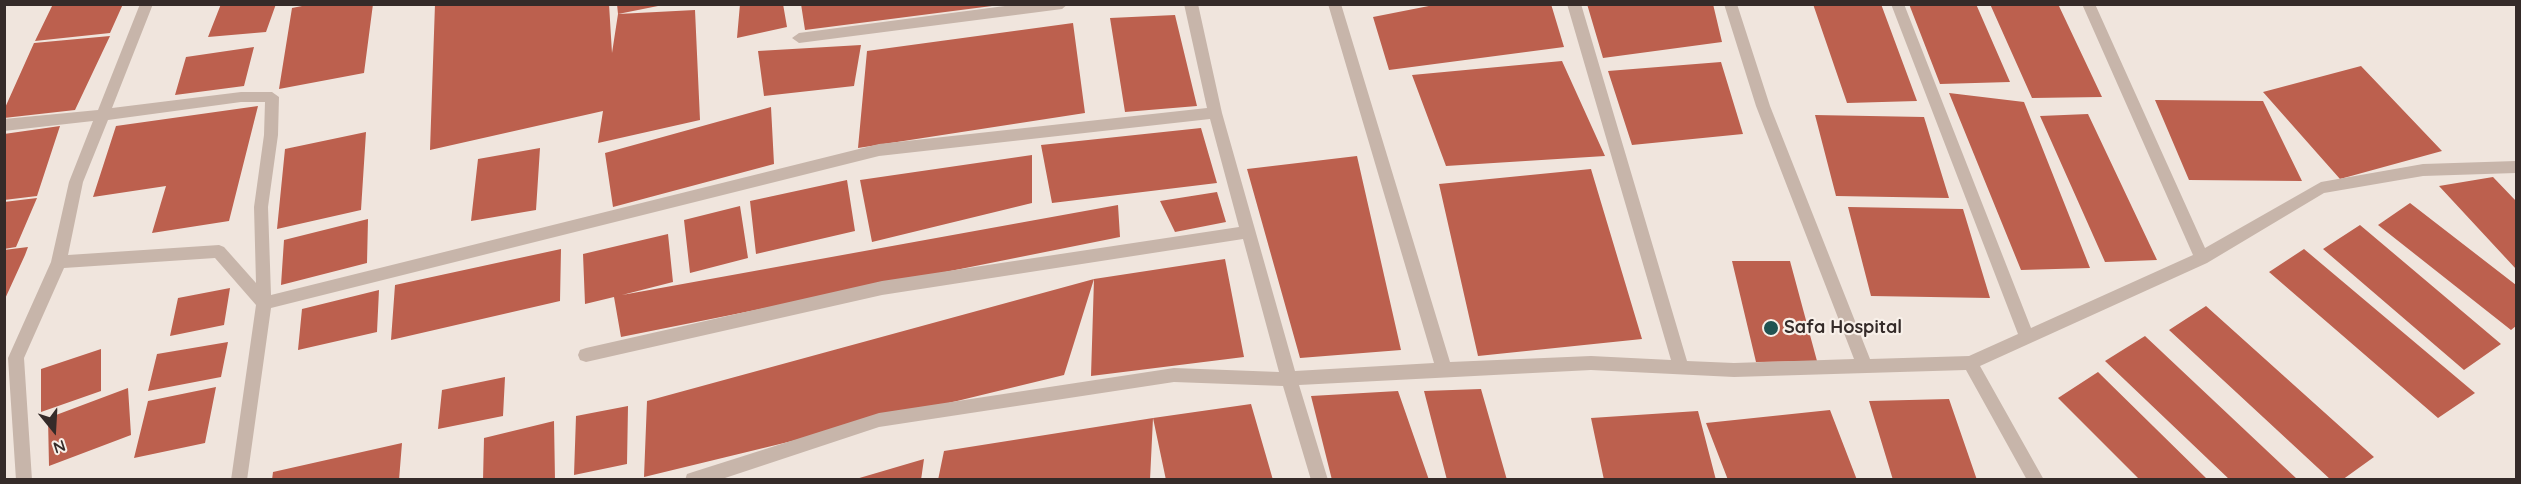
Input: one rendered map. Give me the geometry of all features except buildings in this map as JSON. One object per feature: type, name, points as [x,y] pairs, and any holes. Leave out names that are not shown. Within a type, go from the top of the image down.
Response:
[{"type":"street","points":[[24,480],[16,358],[59,262],[76,182],[147,4]]},
{"type":"street","points":[[799,38],[1062,4]]},
{"type":"street","points":[[1191,4],[1215,113],[1247,232],[1320,480]]},
{"type":"street","points":[[1334,4],[1444,369]]},
{"type":"street","points":[[1574,4],[1681,367]]},
{"type":"street","points":[[1730,4],[1763,106],[1864,365]]},
{"type":"street","points":[[1897,4],[2027,337]]},
{"type":"street","points":[[2088,4],[2202,258]]},
{"type":"street","points":[[4,125],[241,97],[272,97],[271,135],[261,207],[264,303],[239,480]]},
{"type":"street","points":[[264,303],[879,150],[1215,113]]},
{"type":"street","points":[[693,480],[879,420],[1174,375],[1289,380],[1444,369],[1591,363],[1734,370],[1970,363],[2202,258],[2321,188],[2423,170],[2517,167]]},
{"type":"street","points":[[586,355],[882,288],[1247,232]]},
{"type":"street","points":[[59,262],[219,251],[264,303]]},
{"type":"street","points":[[1970,363],[2036,480]]},
{"type":"place","name":"Safa Hospital","points":[[1771,328]]}]
